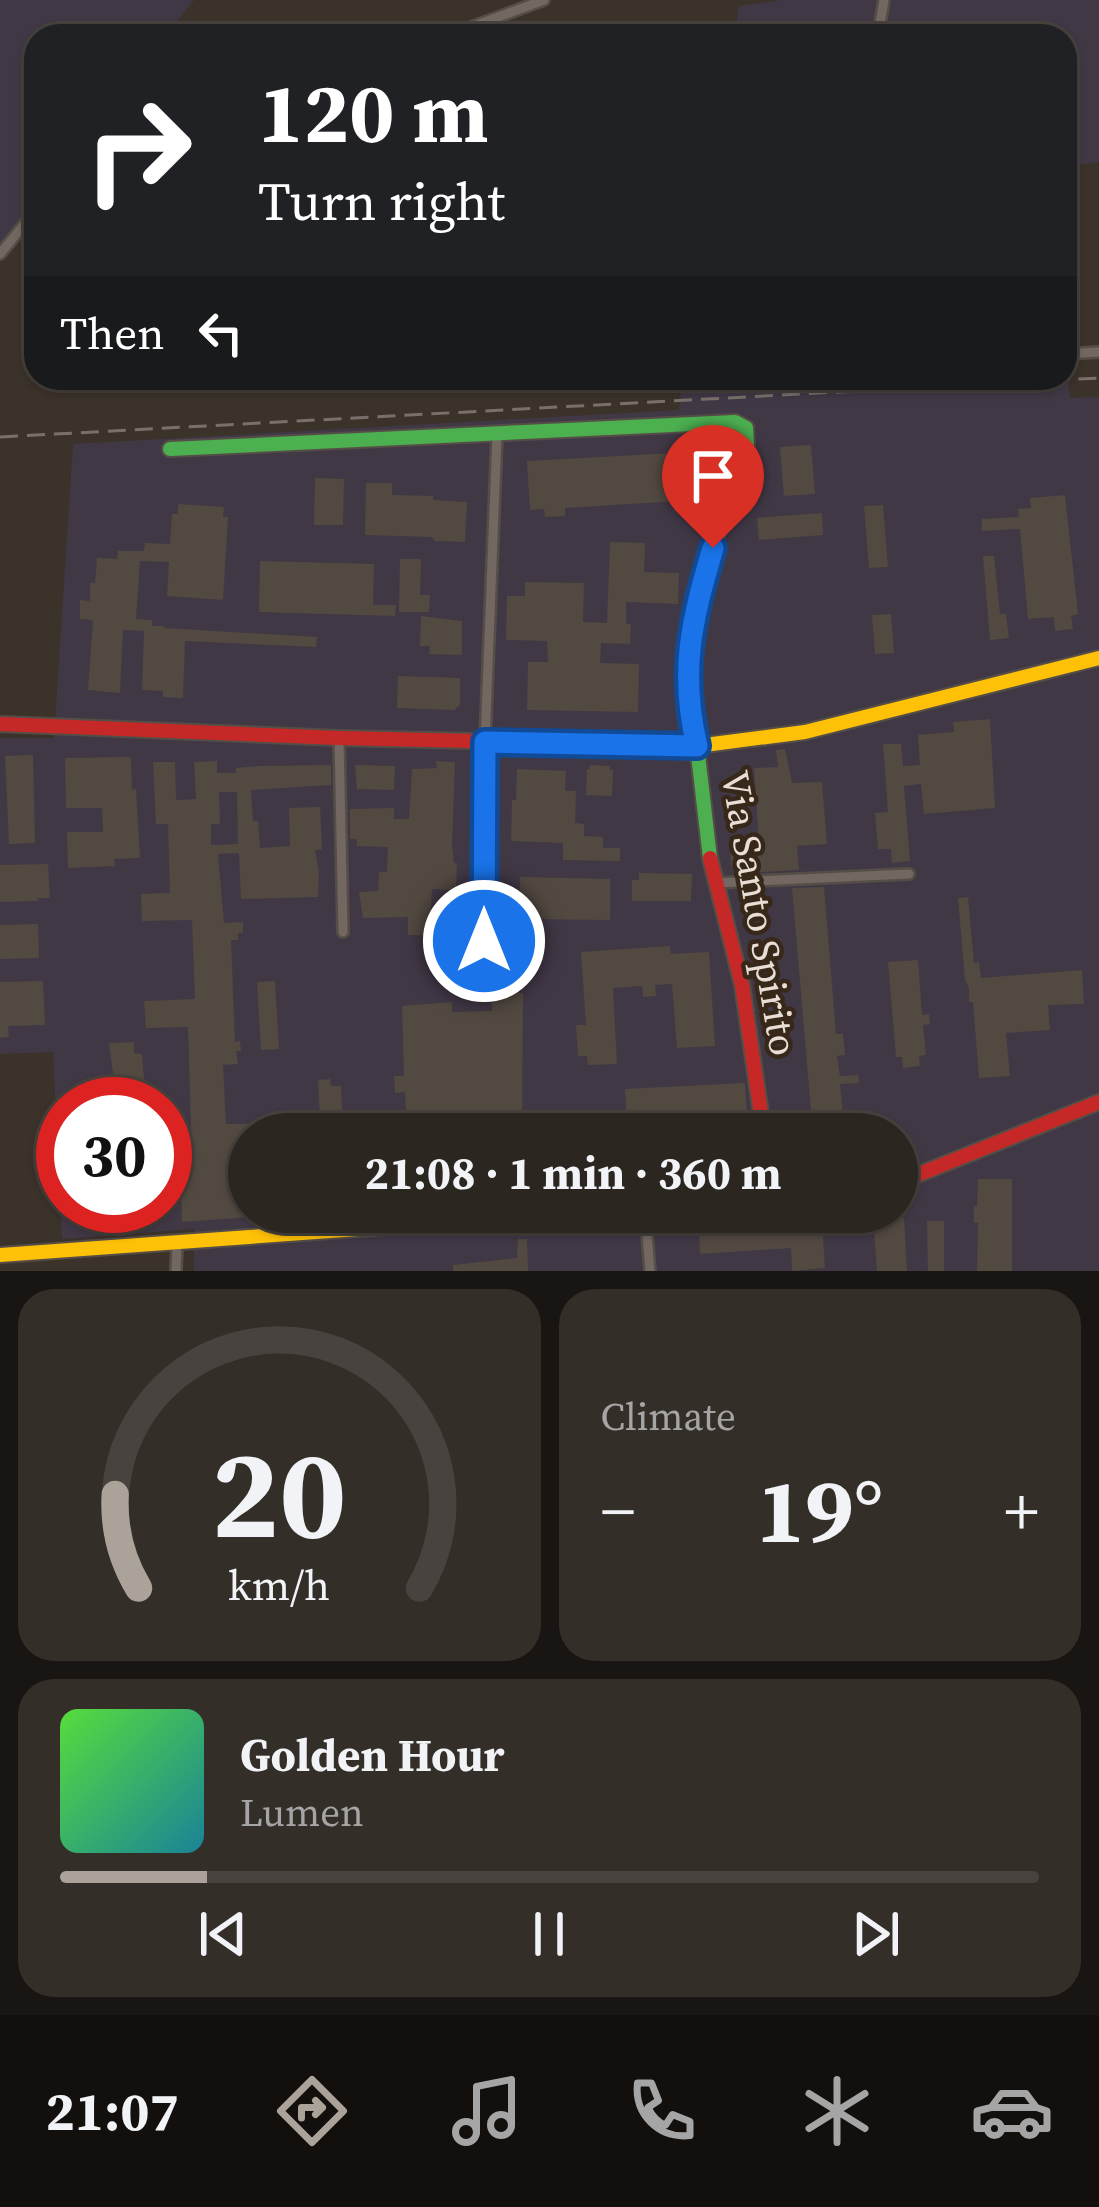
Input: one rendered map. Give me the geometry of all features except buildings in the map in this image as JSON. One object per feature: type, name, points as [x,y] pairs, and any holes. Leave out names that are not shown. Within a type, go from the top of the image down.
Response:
[{"type":"street","points":[[479,24],[544,0]]},
{"type":"street","points":[[0,254],[24,225]]},
{"type":"street","name":"Via Santo Spirito","points":[[170,449],[735,422],[746,428],[748,444],[694,615],[686,670],[711,864],[742,985],[761,1113]]},
{"type":"street","points":[[484,941],[485,742],[497,435]]},
{"type":"street","points":[[0,724],[697,746],[805,732],[1099,658]]},
{"type":"street","points":[[339,738],[343,932]]},
{"type":"street","points":[[716,883],[908,874]]},
{"type":"street","points":[[918,1175],[1099,1102]]},
{"type":"street","points":[[0,1255],[330,1233]]},
{"type":"street","points":[[647,1233],[650,1271]]},
{"type":"street","points":[[176,1271],[177,1245]]},
{"type":"shaded area","points":[[0,0],[194,0],[175,24],[24,24],[24,214],[0,244]]},
{"type":"shaded area","points":[[781,0],[1099,0],[1099,162],[1077,165],[1077,24],[736,24],[739,6]]},
{"type":"shaded area","points":[[681,390],[1069,390],[1070,398],[1099,397],[1099,1271],[194,1271],[192,1077],[54,1077],[53,1052],[0,1054],[0,738],[54,738],[73,444],[679,410]]},
{"type":"shaded area","points":[[62,1233],[141,1233],[62,1239]]},
{"type":"railway","points":[[1077,379],[1099,378]]},
{"type":"railway","points":[[0,437],[875,390]]},
{"type":"traffic: fast","points":[[170,449],[735,422],[746,428],[747,444],[694,615],[686,670],[710,858]]},
{"type":"traffic: slow","points":[[562,743],[697,746],[805,732],[1099,658]]},
{"type":"traffic: slow","points":[[0,1255],[303,1233]]},
{"type":"traffic: jam","points":[[0,724],[562,743]]},
{"type":"traffic: jam","points":[[710,858],[742,985],[761,1113]]},
{"type":"traffic: jam","points":[[918,1175],[1099,1102]]},
{"type":"route","points":[[484,941],[485,742],[697,746],[686,670],[694,615],[713,548]]}]
